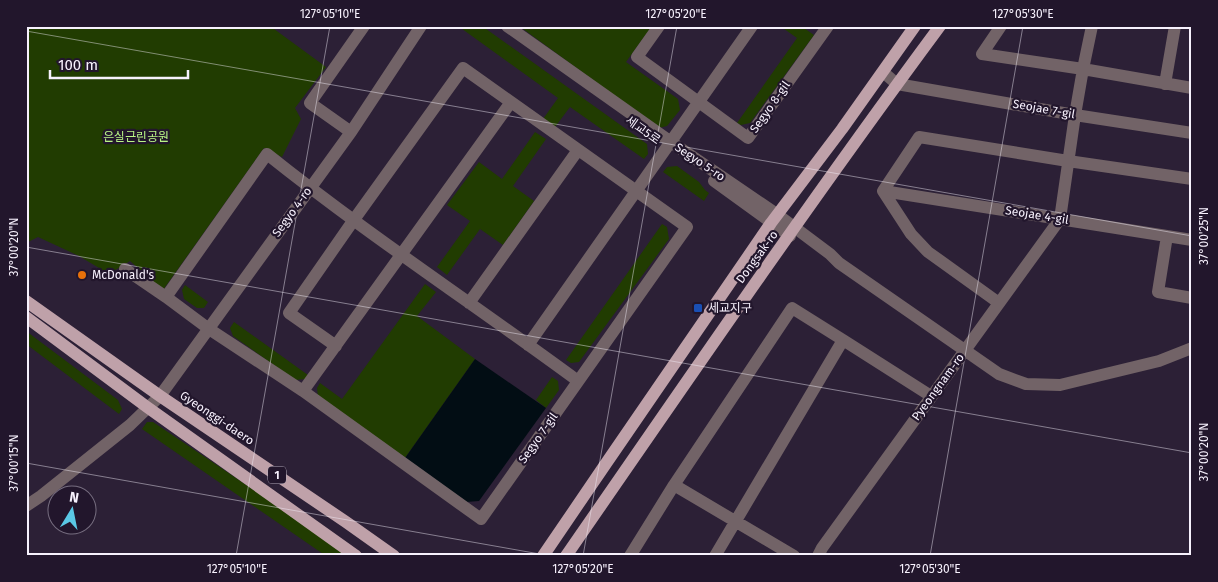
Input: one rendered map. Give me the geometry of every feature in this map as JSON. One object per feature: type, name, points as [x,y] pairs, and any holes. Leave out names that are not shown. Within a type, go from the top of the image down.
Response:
[{"type":"main road","name":"Dongsak-ro","points":[[543,556],[774,219],[842,129],[915,26]]},
{"type":"main road","name":"Dongsak-ro","points":[[566,556],[694,369],[940,26]]},
{"type":"main road","name":"Gyeonggi-daero","points":[[26,301],[160,396],[394,556]]},
{"type":"main road","name":"1","points":[[26,317],[147,407],[356,556]]},
{"type":"street","points":[[351,132],[310,103],[364,26]]},
{"type":"street","name":"Segyo 4-ro","points":[[26,506],[130,425],[160,396],[351,132],[421,26]]},
{"type":"street","name":"세교5로","points":[[495,26],[669,144]]},
{"type":"street","name":"Segyo 5-ro","points":[[508,26],[774,219]]},
{"type":"street","name":"Segyo 8-gil","points":[[659,26],[637,57],[748,138],[828,26]]},
{"type":"street","points":[[528,345],[752,26]]},
{"type":"street","points":[[1000,26],[982,54],[1192,88]]},
{"type":"street","points":[[1060,219],[1075,115],[1092,26]]},
{"type":"street","points":[[1165,84],[1175,26]]},
{"type":"street","name":"Segyo 7-gil","points":[[125,269],[209,329],[303,391],[481,520],[686,227],[463,68],[289,313],[336,346]]},
{"type":"street","points":[[883,72],[897,84]]},
{"type":"street","name":"Seojae 7-gil","points":[[897,84],[1192,133]]},
{"type":"street","points":[[303,391],[511,102]]},
{"type":"street","points":[[999,303],[963,279],[928,252],[911,234],[883,191],[919,137],[1192,179]]},
{"type":"street","points":[[469,303],[578,150]]},
{"type":"street","points":[[166,297],[267,154],[353,221],[402,254],[578,381]]},
{"type":"street","name":"Seojae 4-gil","points":[[883,191],[1192,240]]},
{"type":"street","points":[[774,219],[830,254],[840,264],[999,374],[1026,384],[1060,385],[1159,361],[1192,348]]},
{"type":"street","name":"Pyeongnam-ro","points":[[818,556],[1060,219]]},
{"type":"street","points":[[1167,236],[1158,292],[1192,298]]},
{"type":"street","points":[[630,556],[674,485],[792,308],[932,396]]},
{"type":"street","points":[[715,556],[843,340]]},
{"type":"street","points":[[674,485],[794,556]]},
{"type":"green space","name":"은실근린공원","points":[[26,26],[270,26],[326,67],[295,108],[301,119],[282,157],[264,148],[163,290],[130,261],[109,274],[79,256],[38,237],[26,243]]},
{"type":"green space","points":[[458,26],[482,26],[647,144],[648,154],[644,159],[570,107],[555,127],[543,119],[558,98]]},
{"type":"green space","points":[[519,26],[652,26],[626,62],[678,99],[680,110],[667,126],[659,128]]},
{"type":"green space","points":[[780,26],[801,26],[814,35],[750,123],[741,125],[737,123],[797,38]]},
{"type":"green space","points":[[535,132],[546,139],[513,186],[534,201],[503,245],[480,229],[447,275],[437,267],[470,221],[447,205],[479,162],[502,179]]},
{"type":"green space","points":[[677,166],[699,182],[709,193],[704,201],[663,172],[667,167]]},
{"type":"green space","points":[[662,224],[667,227],[669,239],[579,362],[571,363],[566,360]]},
{"type":"green space","points":[[425,284],[436,292],[417,316],[475,359],[405,458],[318,396],[317,388],[320,383],[342,399]]},
{"type":"green space","points":[[185,285],[208,302],[204,308],[197,308],[184,299],[182,290]]},
{"type":"green space","points":[[234,322],[308,375],[305,379],[295,380],[233,336],[230,328]]},
{"type":"green space","points":[[26,331],[118,400],[122,409],[119,414],[26,344]]},
{"type":"green space","points":[[552,377],[558,381],[559,390],[546,408],[536,400]]},
{"type":"green space","points":[[147,422],[153,422],[291,515],[347,556],[326,556],[142,429]]},
{"type":"shaded area","points":[[475,359],[546,408],[479,501],[466,502],[405,458]]},
{"type":"place","name":"McDonald's","points":[[82,275]]},
{"type":"place","name":"세교지구","points":[[698,308]]}]
